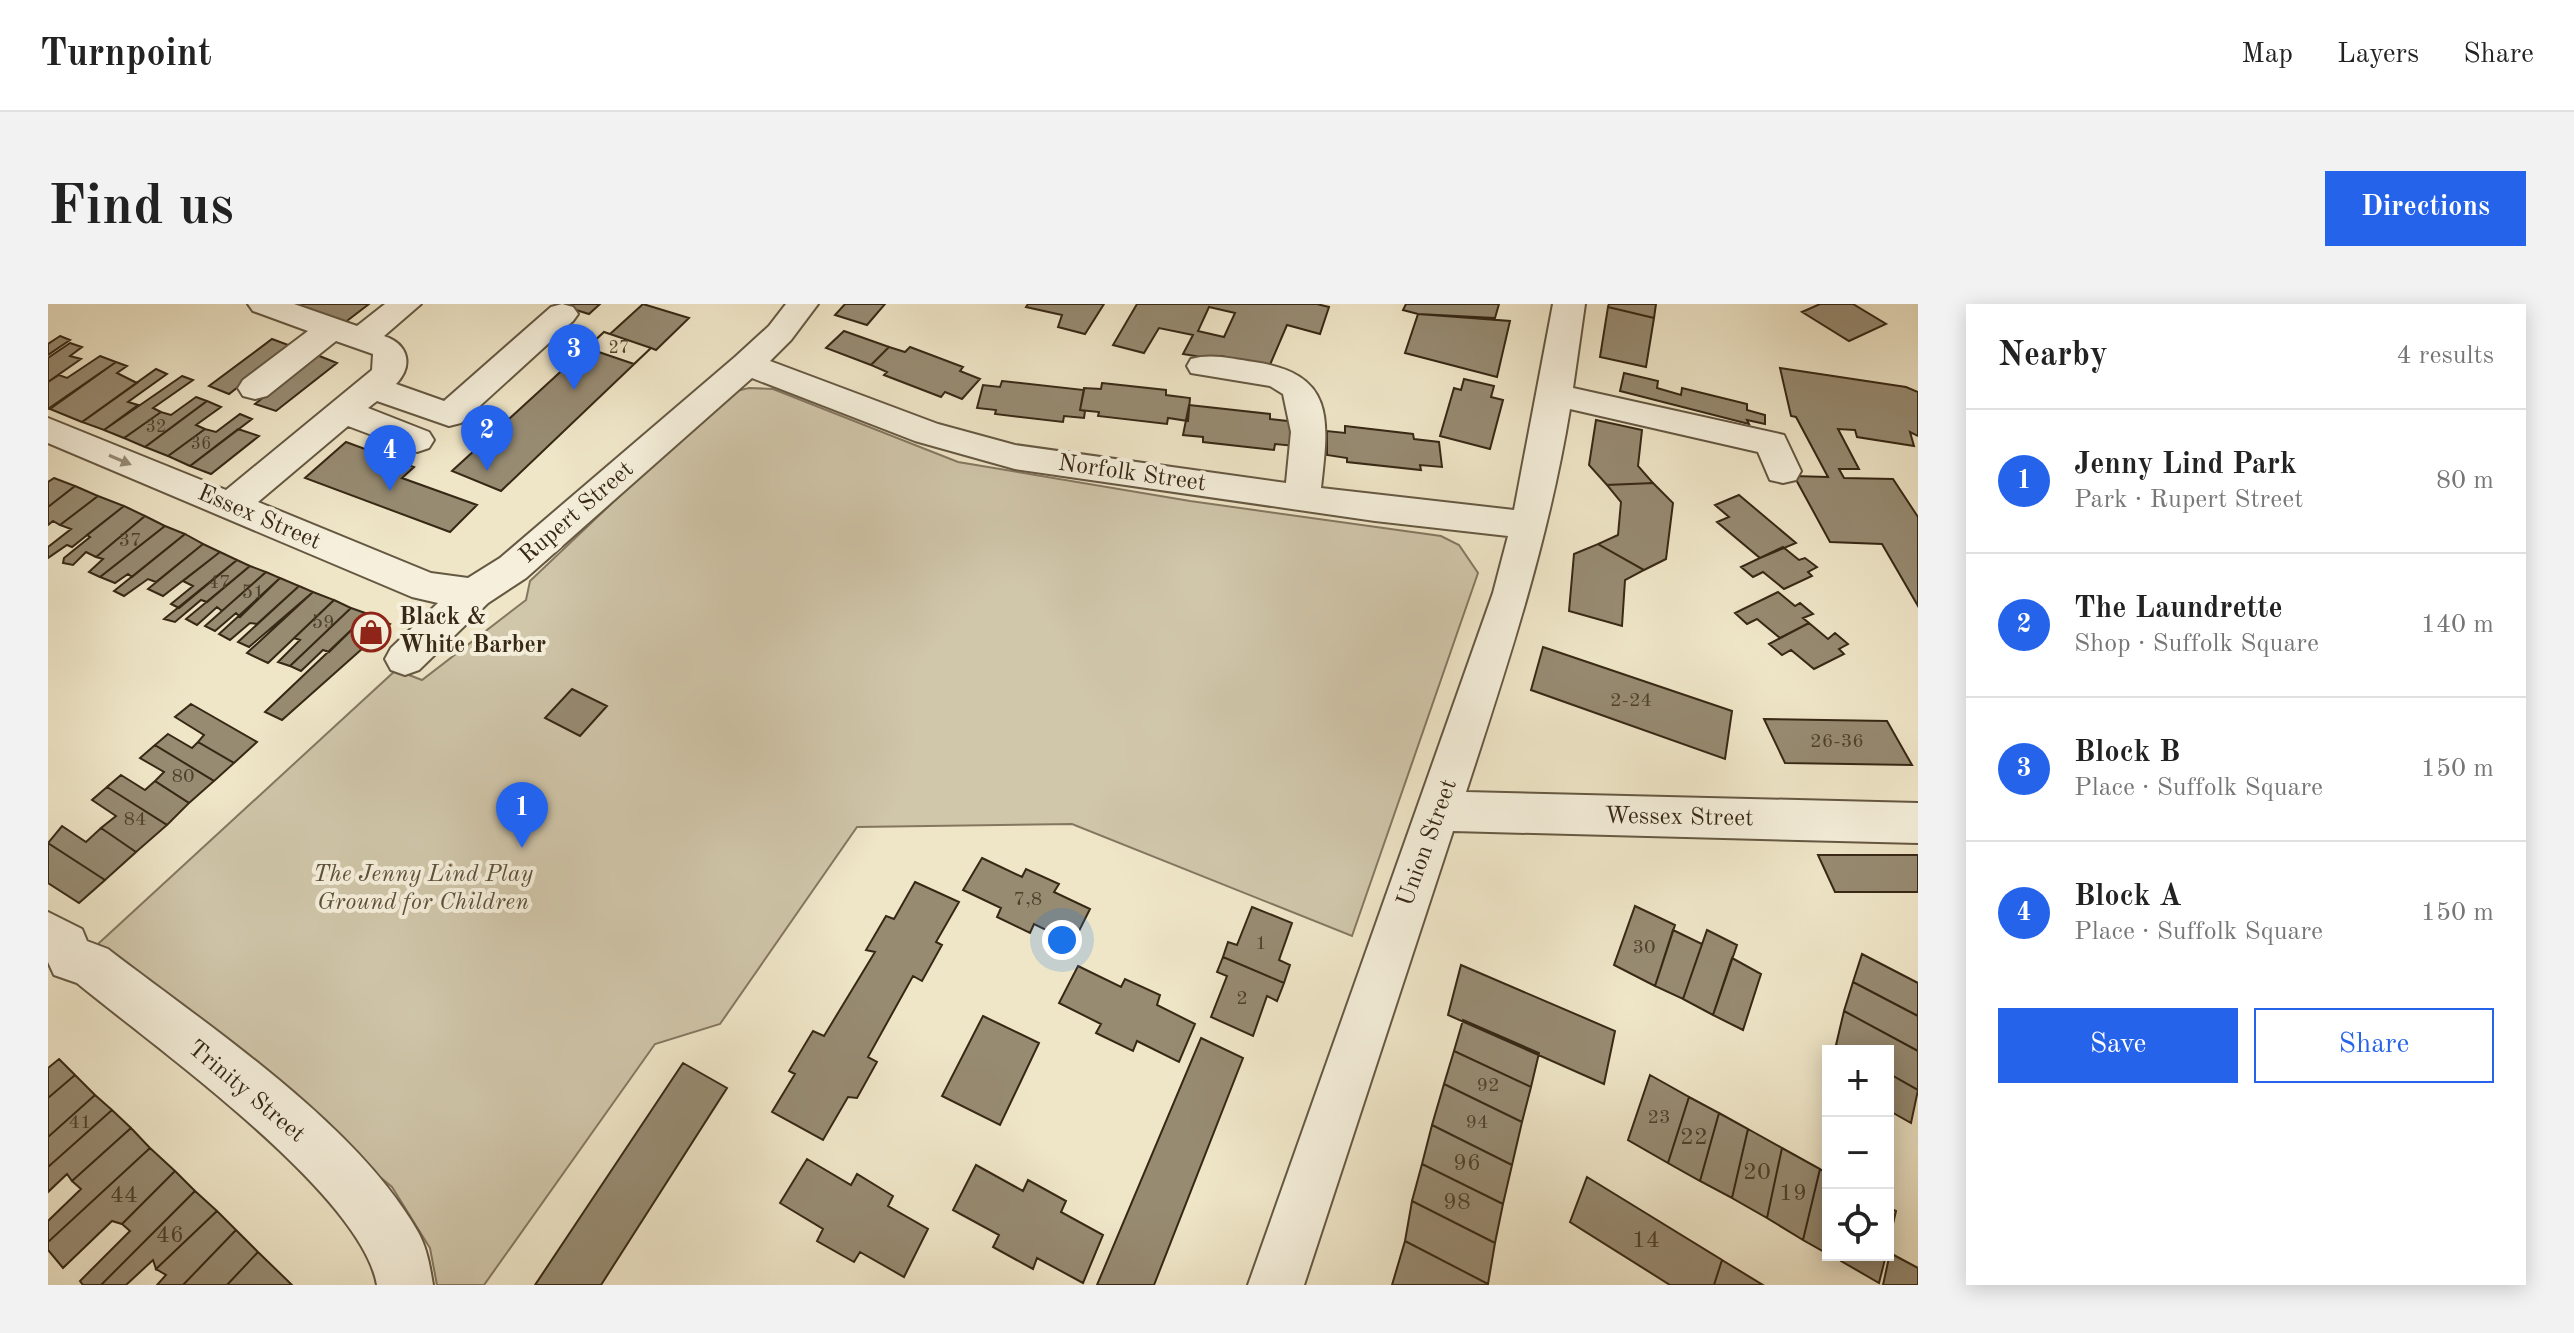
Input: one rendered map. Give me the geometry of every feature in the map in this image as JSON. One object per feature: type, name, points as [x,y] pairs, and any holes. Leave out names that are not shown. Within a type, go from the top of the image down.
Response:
[{"type":"street","points":[[230,506],[388,374],[389,349],[264,304]]},
{"type":"street","points":[[255,388],[348,332],[405,304]]},
{"type":"street","name":"Rupert Street","points":[[405,659],[474,593],[513,568],[747,364],[780,333],[802,304]]},
{"type":"street","name":"Union Street","points":[[1276,1285],[1400,919],[1441,811],[1508,607],[1531,525],[1556,395],[1569,304]]},
{"type":"street","points":[[370,387],[449,415],[562,314]]},
{"type":"street","points":[[513,568],[510,552],[731,352],[747,341],[780,333]]},
{"type":"street","name":"Norfolk Street","points":[[747,364],[927,433],[1015,457],[1302,498],[1531,525]]},
{"type":"street","points":[[1203,366],[1285,380],[1302,396],[1309,429],[1302,498]]},
{"type":"street","points":[[1556,395],[1772,443],[1783,471]]},
{"type":"street","points":[[342,411],[417,440]]},
{"type":"street","name":"Essex Street","points":[[48,430],[426,587],[474,593]]},
{"type":"street","name":"Wessex Street","points":[[1441,811],[1918,823]]},
{"type":"street","name":"Trinity Street","points":[[56,958],[91,965],[261,1100],[355,1187],[399,1253],[405,1285]]},
{"type":"green space","name":"The Jenny Lind Play Ground for Children","points":[[749,388],[773,389],[958,462],[1190,501],[1441,536],[1459,545],[1478,573],[1352,936],[1072,824],[857,827],[720,1024],[655,1044],[484,1285],[437,1285],[430,1248],[392,1187],[98,944],[396,670],[422,680],[526,600],[530,581],[728,393]]},
{"type":"building","points":[[284,304],[369,304],[343,324]]},
{"type":"building","points":[[557,304],[600,304],[589,314]]},
{"type":"building","points":[[643,304],[689,318],[656,350],[651,348],[501,491],[452,471],[604,332],[610,334]]},
{"type":"building","points":[[845,304],[885,304],[867,325],[835,315]]},
{"type":"building","points":[[1028,304],[1104,304],[1085,334],[1058,327],[1062,315],[1026,307]]},
{"type":"building","points":[[1137,304],[1317,304],[1329,307],[1320,334],[1287,325],[1269,367],[1221,356],[1219,360],[1183,354],[1193,335],[1159,328],[1144,353],[1113,345]],"holes":[[[1209,307],[1235,313],[1224,337],[1198,331]]]},
{"type":"building","points":[[1406,304],[1499,304],[1495,318],[1418,314],[1403,310]]},
{"type":"building","points":[[1609,304],[1656,304],[1654,318],[1608,307]]},
{"type":"building","points":[[1820,304],[1853,304],[1886,324],[1849,341],[1802,312]]},
{"type":"building","points":[[1608,307],[1654,318],[1646,367],[1600,357]]},
{"type":"building","points":[[1418,314],[1510,321],[1497,377],[1405,353]]},
{"type":"building","points":[[844,331],[889,347],[871,365],[826,348]]},
{"type":"building","points":[[604,332],[651,348],[634,364],[587,348]]},
{"type":"building","points":[[60,336],[70,340],[48,355],[48,344]]},
{"type":"building","points":[[272,339],[291,346],[229,394],[209,386]]},
{"type":"building","points":[[70,343],[82,347],[70,356],[81,359],[48,382],[48,358]]},
{"type":"building","points":[[889,347],[905,352],[910,347],[963,367],[960,371],[980,379],[962,399],[945,392],[941,397],[884,375],[887,372],[871,365]]},
{"type":"building","points":[[317,355],[337,363],[276,411],[255,404]]},
{"type":"building","points":[[100,356],[116,362],[48,409],[48,382],[59,375],[67,378]]},
{"type":"building","points":[[116,362],[127,366],[117,373],[137,383],[82,422],[50,409]]},
{"type":"building","points":[[1780,368],[1906,387],[1918,392],[1918,436],[1910,432],[1914,446],[1857,437],[1855,430],[1838,429],[1859,469],[1839,469],[1844,478],[1893,479],[1918,517],[1918,606],[1882,544],[1830,542],[1794,476],[1828,477],[1796,417],[1791,416]]},
{"type":"building","points":[[156,369],[167,374],[128,402],[138,405],[104,430],[82,422]]},
{"type":"building","points":[[1624,373],[1658,381],[1657,388],[1681,395],[1682,388],[1747,404],[1747,410],[1765,415],[1765,424],[1747,420],[1749,424],[1620,391]]},
{"type":"building","points":[[182,376],[193,380],[153,408],[161,412],[124,438],[104,430]]},
{"type":"building","points":[[1464,379],[1494,386],[1491,397],[1503,400],[1490,449],[1440,436],[1454,388],[1461,390]]},
{"type":"building","points":[[1002,381],[1084,390],[1080,410],[1085,411],[1084,418],[1064,416],[1063,422],[995,414],[996,410],[977,408],[983,385],[1000,387]]},
{"type":"building","points":[[1102,383],[1166,390],[1166,395],[1190,398],[1188,421],[1168,418],[1167,424],[1098,416],[1099,412],[1080,410],[1084,388],[1101,389]]},
{"type":"building","points":[[196,397],[207,401],[145,447],[124,438],[161,412],[171,415]]},
{"type":"building","points":[[207,401],[221,407],[196,425],[205,429],[168,456],[145,447]]},
{"type":"building","points":[[1189,405],[1270,414],[1270,419],[1296,422],[1295,446],[1275,444],[1274,450],[1203,442],[1203,437],[1183,435]]},
{"type":"building","points":[[240,414],[252,419],[190,466],[168,456],[205,429],[216,432]]},
{"type":"building","points":[[1596,420],[1642,430],[1638,466],[1653,483],[1607,485],[1589,465]]},
{"type":"building","points":[[1345,426],[1413,434],[1414,439],[1439,442],[1442,467],[1420,465],[1421,470],[1347,462],[1347,458],[1327,455],[1327,431],[1345,433]]},
{"type":"building","points":[[238,429],[259,436],[211,474],[190,466]]},
{"type":"building","points":[[346,442],[414,467],[402,478],[477,505],[450,532],[305,478]]},
{"type":"building","points":[[54,478],[75,486],[48,507],[48,482]]},
{"type":"building","points":[[1653,483],[1673,503],[1666,559],[1644,570],[1598,544],[1618,535],[1621,502],[1607,485]]},
{"type":"building","points":[[75,486],[98,496],[60,525],[53,521],[48,525],[48,507]]},
{"type":"building","points":[[1739,495],[1796,543],[1760,558],[1717,522],[1729,517],[1715,505]]},
{"type":"building","points":[[98,496],[124,506],[72,547],[67,545],[48,558],[48,547],[71,529],[60,525]]},
{"type":"building","points":[[124,506],[145,516],[96,557],[86,552],[73,565],[63,563],[64,558],[90,537],[87,535]]},
{"type":"building","points":[[145,516],[165,526],[100,577],[89,572],[103,559],[96,557]]},
{"type":"building","points":[[165,526],[185,534],[132,577],[128,574],[115,583],[100,577]]},
{"type":"building","points":[[185,534],[203,544],[156,582],[148,579],[124,596],[114,591]]},
{"type":"building","points":[[203,544],[220,552],[163,596],[148,589]]},
{"type":"building","points":[[1598,544],[1644,570],[1625,580],[1622,626],[1569,611],[1574,554]]},
{"type":"building","points":[[1783,547],[1799,560],[1805,558],[1817,567],[1808,572],[1812,576],[1784,589],[1763,572],[1753,577],[1741,567]]},
{"type":"building","points":[[220,552],[237,560],[179,608],[171,604],[193,586],[183,581]]},
{"type":"building","points":[[237,560],[250,566],[207,602],[201,600],[175,622],[164,619]]},
{"type":"building","points":[[250,566],[266,572],[222,611],[217,607],[197,625],[186,619]]},
{"type":"building","points":[[266,572],[280,578],[240,617],[236,613],[215,631],[205,626]]},
{"type":"building","points":[[280,578],[299,586],[257,624],[250,623],[230,640],[219,634]]},
{"type":"building","points":[[299,586],[313,592],[249,647],[238,642]]},
{"type":"building","points":[[313,592],[334,600],[268,663],[247,653]]},
{"type":"building","points":[[1778,592],[1795,606],[1800,603],[1813,614],[1803,618],[1809,623],[1780,638],[1757,619],[1747,624],[1735,613]]},
{"type":"building","points":[[334,600],[351,608],[290,666],[278,662],[300,640],[294,638]]},
{"type":"building","points":[[351,608],[368,614],[329,652],[323,650],[301,671],[290,666]]},
{"type":"building","points":[[368,614],[390,624],[282,720],[265,712]]},
{"type":"building","points":[[1809,623],[1828,639],[1835,633],[1848,644],[1839,649],[1844,654],[1814,669],[1791,650],[1782,655],[1769,644]]},
{"type":"building","points":[[1543,647],[1732,711],[1725,759],[1531,690]]},
{"type":"building","points":[[572,689],[607,706],[580,736],[545,718]]},
{"type":"building","points":[[191,704],[257,742],[234,763],[198,742],[204,735],[175,717]]},
{"type":"building","points":[[1764,719],[1887,721],[1912,765],[1785,763]]},
{"type":"building","points":[[168,734],[192,748],[198,742],[234,763],[214,781],[155,745]]},
{"type":"building","points":[[155,745],[214,781],[189,803],[155,781],[164,772],[140,758]]},
{"type":"building","points":[[121,775],[145,790],[155,781],[189,803],[167,825],[107,787]]},
{"type":"building","points":[[107,787],[167,825],[136,852],[101,828],[116,816],[92,800]]},
{"type":"building","points":[[62,826],[86,842],[101,828],[136,852],[105,880],[48,843]]},
{"type":"building","points":[[48,843],[105,880],[79,903],[48,883]]},
{"type":"building","points":[[1818,855],[1918,855],[1918,892],[1835,892]]},
{"type":"building","points":[[982,858],[1022,877],[1026,869],[1059,884],[1054,892],[1090,909],[1073,943],[1034,924],[1030,933],[997,917],[1001,908],[963,890]]},
{"type":"building","points":[[915,882],[959,902],[936,942],[942,945],[922,981],[913,976],[868,1057],[877,1062],[857,1098],[848,1097],[823,1140],[772,1112],[795,1074],[789,1071],[813,1031],[824,1036],[875,952],[866,950],[886,916],[894,919]]},
{"type":"building","points":[[1635,906],[1675,925],[1655,986],[1614,965]]},
{"type":"building","points":[[1252,907],[1292,923],[1279,960],[1290,965],[1284,983],[1223,957],[1228,942],[1237,945]]},
{"type":"building","points":[[1673,930],[1702,944],[1683,999],[1655,986]]},
{"type":"building","points":[[1707,930],[1737,945],[1713,1015],[1683,999]]},
{"type":"building","points":[[1862,954],[1918,983],[1918,1016],[1853,982]]},
{"type":"building","points":[[1223,957],[1284,983],[1277,1001],[1267,996],[1253,1036],[1211,1017],[1227,976],[1217,972]]},
{"type":"building","points":[[1732,958],[1761,974],[1743,1030],[1713,1015]]},
{"type":"building","points":[[1461,965],[1615,1031],[1604,1084],[1448,1015]]},
{"type":"building","points":[[1078,966],[1121,987],[1125,979],[1160,995],[1157,1005],[1195,1024],[1179,1062],[1137,1041],[1133,1051],[1096,1033],[1101,1024],[1059,1003]]},
{"type":"building","points":[[1853,982],[1918,1016],[1918,1051],[1844,1011]]},
{"type":"building","points":[[1844,1011],[1918,1051],[1918,1090],[1894,1076],[1894,1045],[1836,1045]]},
{"type":"building","points":[[983,1016],[1039,1043],[1000,1125],[942,1096]]},
{"type":"building","points":[[1463,1020],[1539,1053],[1531,1087],[1454,1051]]},
{"type":"building","points":[[1201,1038],[1243,1058],[1154,1285],[1097,1285]]},
{"type":"building","points":[[1454,1051],[1531,1087],[1522,1122],[1444,1084]]},
{"type":"building","points":[[59,1059],[75,1075],[48,1098],[48,1068]]},
{"type":"building","points":[[683,1063],[727,1088],[601,1285],[535,1285]]},
{"type":"building","points":[[75,1075],[95,1095],[48,1137],[48,1098]]},
{"type":"building","points":[[1650,1075],[1689,1097],[1668,1163],[1628,1140]]},
{"type":"building","points":[[1894,1076],[1918,1090],[1911,1123],[1894,1113]]},
{"type":"building","points":[[1444,1084],[1522,1122],[1512,1165],[1432,1125]]},
{"type":"building","points":[[95,1095],[112,1110],[48,1167],[48,1137]]},
{"type":"building","points":[[1689,1097],[1719,1113],[1700,1181],[1668,1163]]},
{"type":"building","points":[[112,1110],[131,1128],[72,1181],[67,1174],[48,1192],[48,1167]]},
{"type":"building","points":[[1719,1113],[1748,1129],[1732,1198],[1700,1181]]},
{"type":"building","points":[[1432,1125],[1512,1165],[1503,1204],[1422,1164]]},
{"type":"building","points":[[131,1128],[150,1148],[48,1242],[48,1221],[81,1189],[72,1181]]},
{"type":"building","points":[[1748,1129],[1782,1148],[1767,1218],[1732,1198]]},
{"type":"building","points":[[150,1148],[175,1171],[122,1224],[112,1221],[63,1268],[48,1250],[48,1242]]},
{"type":"building","points":[[1782,1148],[1820,1169],[1803,1240],[1767,1218]]},
{"type":"building","points":[[807,1159],[851,1185],[857,1174],[893,1196],[888,1206],[928,1229],[904,1277],[860,1252],[854,1262],[817,1241],[823,1229],[780,1203]]},
{"type":"building","points":[[1422,1164],[1503,1204],[1495,1243],[1412,1201]]},
{"type":"building","points":[[976,1165],[1023,1191],[1028,1180],[1066,1201],[1061,1212],[1103,1235],[1083,1283],[1037,1258],[1033,1269],[993,1247],[999,1235],[953,1210]]},
{"type":"building","points":[[1820,1169],[1822,1251],[1803,1240]]},
{"type":"building","points":[[175,1171],[195,1191],[101,1285],[83,1285],[80,1281],[130,1231],[122,1224]]},
{"type":"building","points":[[1587,1177],[1722,1260],[1714,1285],[1670,1285],[1570,1222]]},
{"type":"building","points":[[195,1191],[217,1211],[156,1269],[153,1260],[126,1285],[101,1285]]},
{"type":"building","points":[[1412,1201],[1495,1243],[1488,1284],[1405,1241]]},
{"type":"building","points":[[217,1211],[236,1230],[183,1285],[157,1285],[166,1275],[156,1269]]},
{"type":"building","points":[[236,1230],[258,1252],[227,1285],[183,1285]]},
{"type":"building","points":[[1405,1241],[1488,1284],[1488,1285],[1392,1285]]},
{"type":"building","points":[[258,1252],[292,1285],[227,1285]]},
{"type":"building","points":[[1894,1255],[1918,1268],[1918,1285],[1883,1285],[1888,1261],[1894,1261]]},
{"type":"building","points":[[1722,1260],[1763,1285],[1714,1285]]},
{"type":"building","points":[[1841,1261],[1884,1261],[1879,1283]]},
{"type":"place","name":"Block B","points":[[574,390]]},
{"type":"place","name":"The Laundrette","points":[[487,471]]},
{"type":"place","name":"Block A","points":[[390,491]]},
{"type":"place","name":"Black & White Barber","points":[[371,632]]},
{"type":"place","name":"Jenny Lind Park","points":[[522,848]]}]
